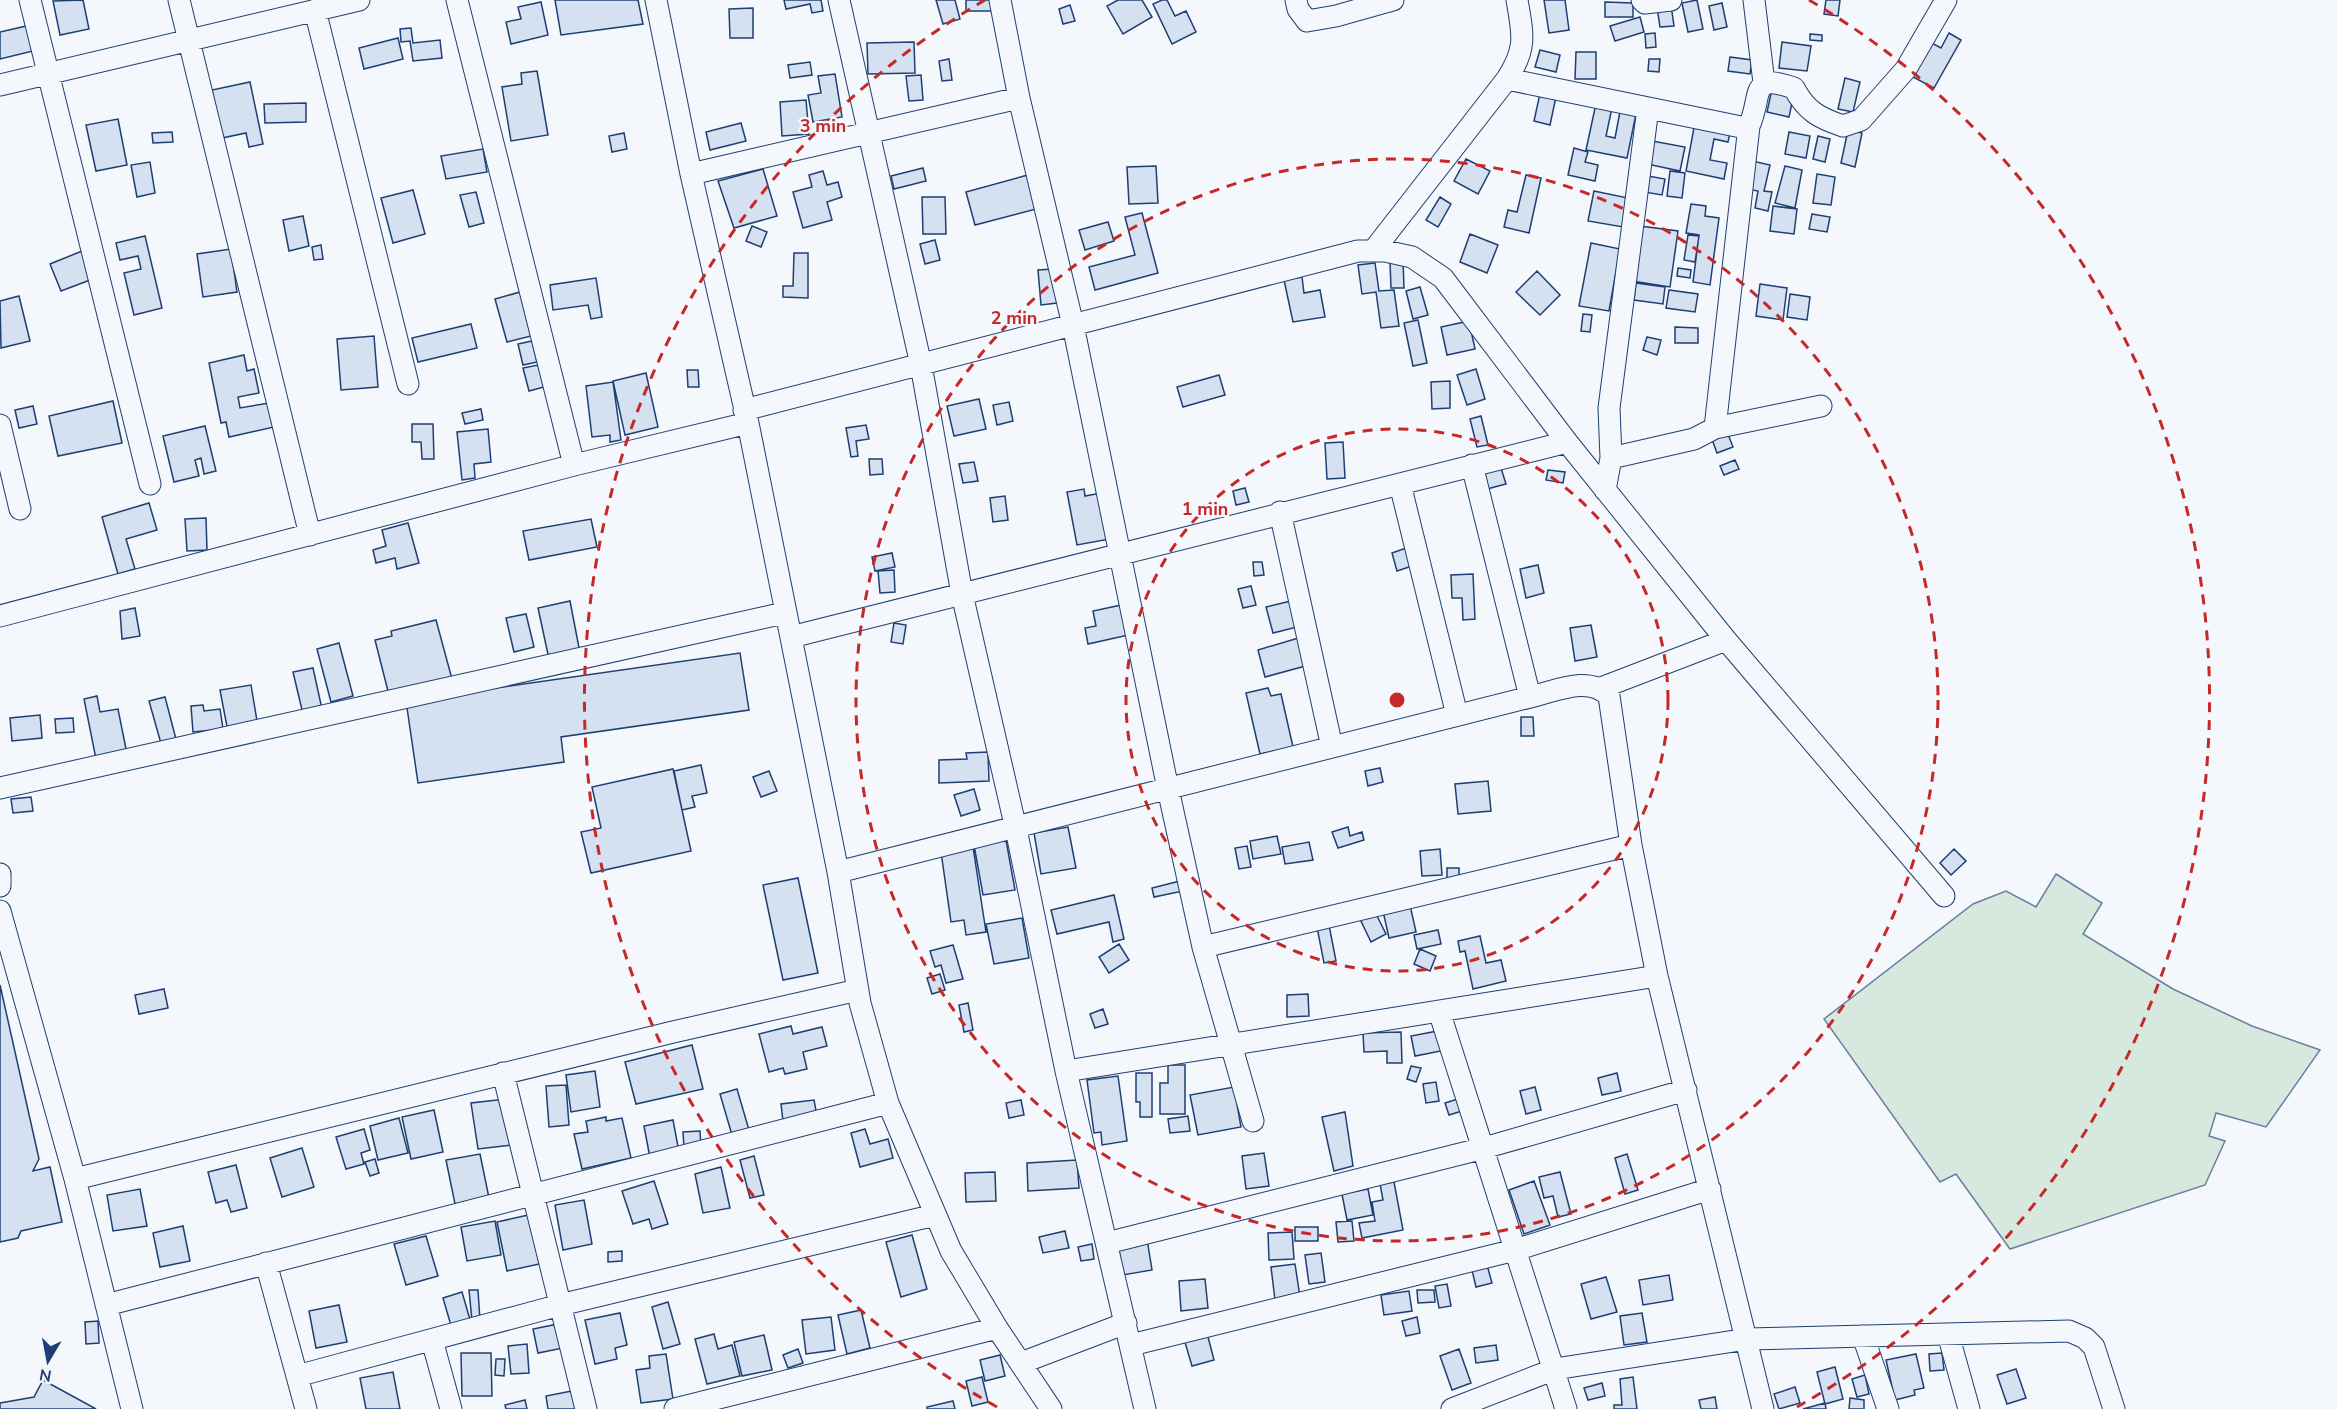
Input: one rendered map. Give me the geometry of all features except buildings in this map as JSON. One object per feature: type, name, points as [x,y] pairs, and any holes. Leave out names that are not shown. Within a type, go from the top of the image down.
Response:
[{"type":"street","points":[[30,0],[150,484]]},
{"type":"street","points":[[179,0],[310,535]]},
{"type":"street","points":[[0,85],[359,0]]},
{"type":"street","points":[[457,0],[574,465]]},
{"type":"street","points":[[656,0],[691,174],[746,416],[838,873],[858,990],[888,1103],[951,1251],[997,1328],[1051,1409]]},
{"type":"street","points":[[839,0],[921,365],[962,594],[1016,829],[1066,1071],[1145,1409]]},
{"type":"street","points":[[1000,0],[1019,98],[1073,325],[1168,789],[1203,947],[1253,1121]]},
{"type":"street","points":[[1296,0],[1298,9],[1307,21],[1336,16],[1393,0]]},
{"type":"street","points":[[1373,252],[1520,59],[1522,41],[1516,0]]},
{"type":"street","points":[[1642,0],[1646,3],[1671,0]]},
{"type":"street","points":[[1754,0],[1764,83]]},
{"type":"street","points":[[1715,428],[1749,126],[1758,89],[1764,83],[1776,82],[1794,88],[1802,102],[1817,118],[1843,126],[1854,124],[1906,69],[1946,0]]},
{"type":"street","points":[[315,10],[408,384]]},
{"type":"street","points":[[1507,79],[1741,127],[1749,126]]},
{"type":"street","points":[[691,174],[868,130],[1019,98]]},
{"type":"street","points":[[1605,490],[1611,458],[1611,398],[1648,108]]},
{"type":"street","points":[[0,616],[574,465],[921,365],[1358,251],[1385,251],[1412,257],[1443,278],[1567,442],[1726,640],[1944,896]]},
{"type":"street","points":[[1611,458],[1694,439],[1715,428],[1821,406]]},
{"type":"street","points":[[0,425],[20,509]]},
{"type":"street","points":[[791,637],[1121,552],[1567,442]]},
{"type":"street","points":[[1472,465],[1530,697]]},
{"type":"street","points":[[1400,484],[1457,715]]},
{"type":"street","points":[[1280,513],[1332,747]]},
{"type":"street","points":[[0,788],[784,613]]},
{"type":"street","points":[[1601,688],[1726,640]]},
{"type":"street","points":[[838,873],[1530,697],[1587,684],[1601,688],[1609,696],[1631,845],[1657,976],[1764,1409]]},
{"type":"street","points":[[1203,947],[1631,845]]},
{"type":"street","points":[[0,874],[0,886]]},
{"type":"street","points":[[0,911],[75,1179],[132,1409]]},
{"type":"street","points":[[1066,1071],[1657,976]]},
{"type":"street","points":[[75,1179],[503,1073],[858,990]]},
{"type":"street","points":[[1439,1011],[1566,1409]]},
{"type":"street","points":[[503,1073],[586,1409]]},
{"type":"street","points":[[1107,1243],[1484,1148],[1686,1090]]},
{"type":"street","points":[[106,1305],[888,1103]]},
{"type":"street","points":[[1131,1345],[1515,1250],[1710,1189]]},
{"type":"street","points":[[297,1376],[560,1305],[935,1215]]},
{"type":"street","points":[[266,1263],[306,1409]]},
{"type":"street","points":[[1021,1363],[1126,1323]]},
{"type":"street","points":[[675,1409],[997,1328]]},
{"type":"street","points":[[1452,1409],[1555,1369],[1747,1339],[2069,1331],[2085,1338],[2094,1347],[2114,1409]]},
{"type":"street","points":[[1948,1334],[1969,1409]]},
{"type":"street","points":[[1863,1336],[1888,1409]]},
{"type":"street","points":[[432,1340],[451,1409]]},
{"type":"shaded area","points":[[2056,874],[2102,903],[2083,934],[2173,989],[2252,1026],[2320,1050],[2266,1127],[2216,1113],[2209,1136],[2225,1141],[2205,1185],[2010,1249],[1956,1174],[1940,1182],[1824,1019],[1973,904],[2006,891],[2036,907]]}]
